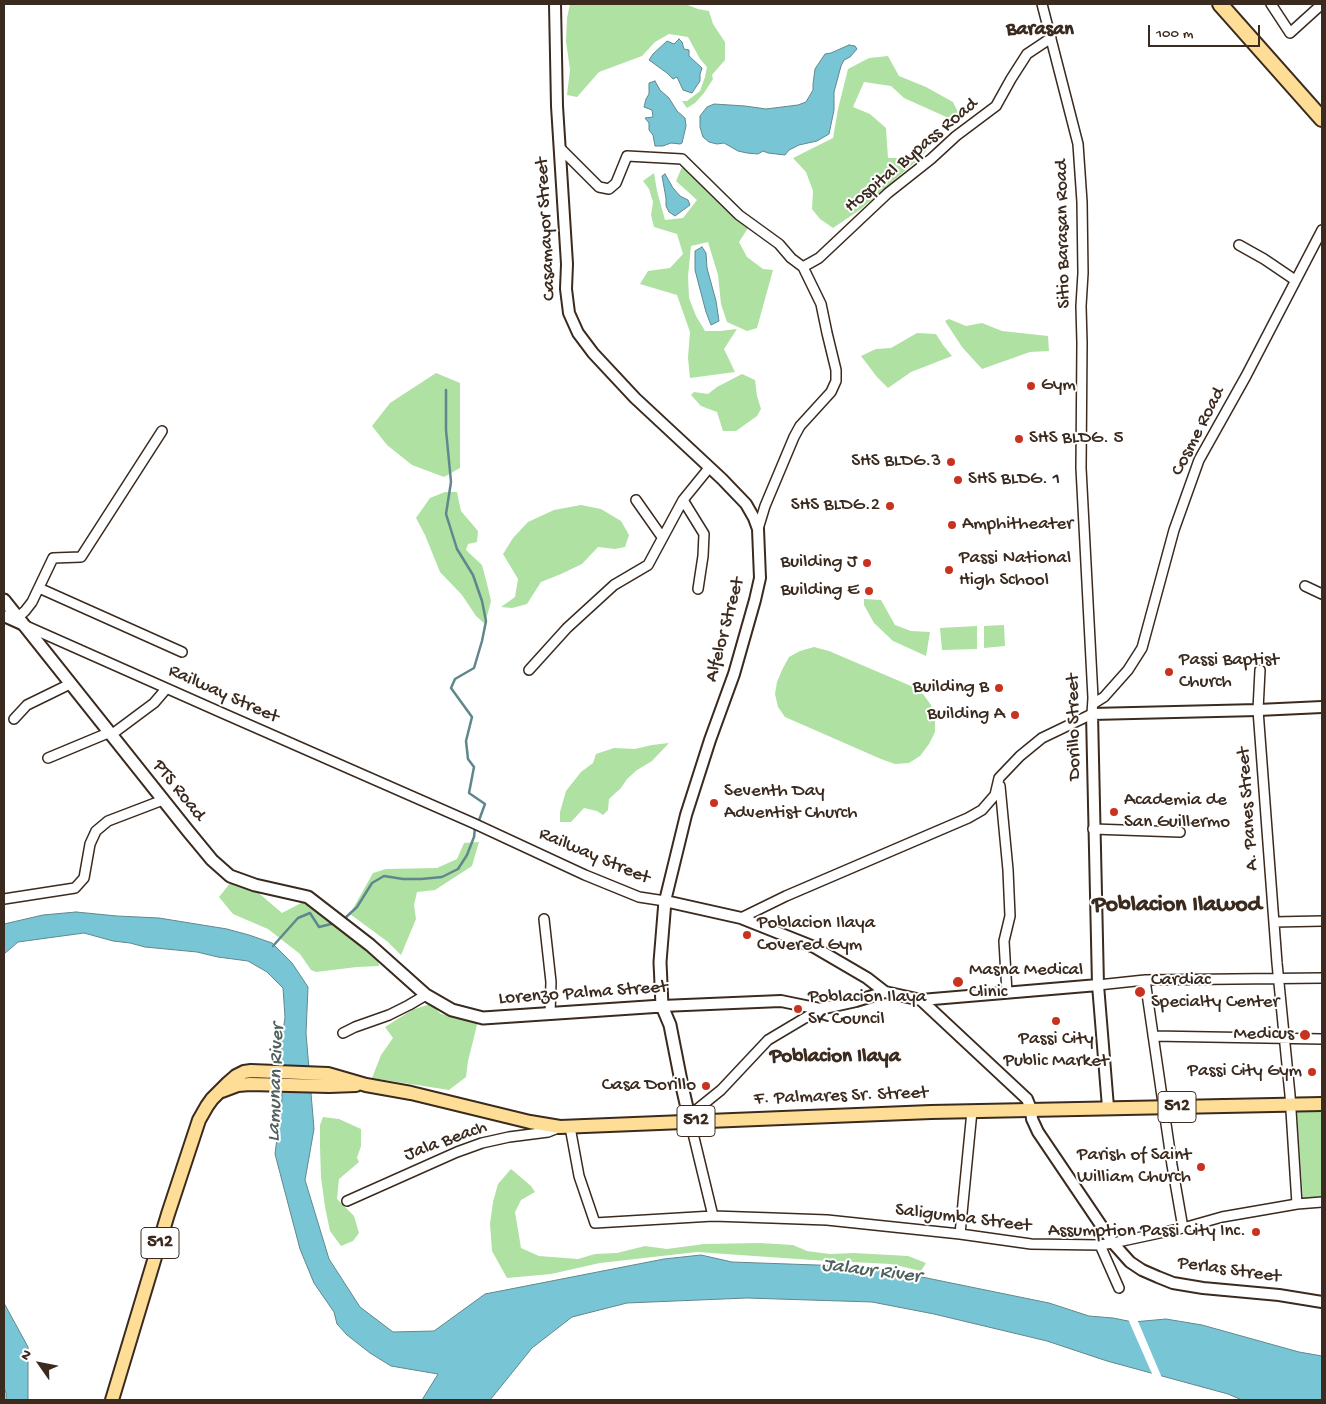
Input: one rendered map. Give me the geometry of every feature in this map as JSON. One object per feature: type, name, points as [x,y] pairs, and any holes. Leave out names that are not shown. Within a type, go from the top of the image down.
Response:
[{"type":"highway","points":[[1220,4],[1322,119]]},
{"type":"main road","name":"PTS Road","points":[[4,600],[212,860],[230,876],[255,885],[308,897],[370,945]]},
{"type":"main road","points":[[665,902],[660,962],[662,1006],[670,1025],[690,1118]]},
{"type":"main road","name":"Lorenzo Palma Street","points":[[370,945],[426,995],[452,1010],[483,1018],[662,1006]]},
{"type":"main road","name":"512","points":[[112,1400],[193,1136],[207,1106],[236,1076],[251,1071],[316,1079]]},
{"type":"main road","name":"F. Palmares Sr. Street","points":[[316,1079],[366,1084],[530,1122],[565,1127],[690,1118],[1108,1107],[1322,1104]]},
{"type":"main road","name":"512","points":[[220,1091],[238,1085],[316,1079]]},
{"type":"street","name":"Casamayor Street","points":[[555,4],[557,106],[567,264],[566,289],[569,313],[578,333],[593,353],[635,398],[722,479],[746,504],[758,529]]},
{"type":"street","name":"Sitio Barasan Road","points":[[1042,4],[1078,144],[1082,202],[1083,273],[1081,306],[1081,468]]},
{"type":"street","points":[[1271,4],[1290,33],[1322,4]]},
{"type":"street","name":"Hospital Bypass Road","points":[[803,268],[819,258],[888,193],[956,136],[996,106],[1027,54],[1051,38]]},
{"type":"street","points":[[560,148],[599,186],[609,188],[616,183],[627,156],[682,160],[739,215],[779,244],[803,268]]},
{"type":"street","name":"Cosme Road","points":[[999,778],[1020,756],[1042,738],[1092,709],[1128,670],[1142,648],[1174,530],[1198,460],[1246,376],[1295,280],[1305,266],[1322,230]]},
{"type":"street","points":[[1239,245],[1264,258],[1295,280]]},
{"type":"street","name":"Alfelor Street","points":[[665,902],[686,814],[734,674],[755,600],[760,578],[758,529],[768,498],[794,436],[800,426],[831,392],[836,381],[836,370],[821,304],[803,268]]},
{"type":"street","points":[[4,616],[21,621],[53,558],[81,557],[162,431]]},
{"type":"street","points":[[529,670],[567,628],[614,585],[648,565],[683,500],[709,468]]},
{"type":"street","name":"Dorillo Street","points":[[1081,468],[1092,709],[1093,829],[1098,985],[1108,1107]]},
{"type":"street","points":[[636,500],[662,537]]},
{"type":"street","points":[[683,500],[704,534],[698,590]]},
{"type":"street","points":[[1305,586],[1322,594]]},
{"type":"street","points":[[39,588],[182,652]]},
{"type":"street","name":"Railway Street","points":[[21,621],[166,689],[474,823],[585,875],[639,897],[741,918],[814,946],[867,978],[886,992],[921,1000]]},
{"type":"street","name":"A. Panes Street","points":[[1260,670],[1258,710],[1297,1204]]},
{"type":"street","points":[[14,719],[27,705],[70,684]]},
{"type":"street","points":[[48,758],[110,734],[154,703],[166,689]]},
{"type":"street","points":[[1092,709],[1258,710],[1322,706]]},
{"type":"street","points":[[741,918],[786,896],[975,814],[982,810],[994,795],[999,778]]},
{"type":"street","points":[[999,778],[1010,916],[1004,941],[1008,993]]},
{"type":"street","points":[[4,899],[75,888],[84,878],[90,844],[96,832],[108,821],[163,800]]},
{"type":"street","points":[[1093,829],[1180,832]]},
{"type":"street","points":[[544,919],[551,982],[550,1014]]},
{"type":"street","points":[[1274,922],[1322,921]]},
{"type":"street","points":[[921,1000],[1145,980],[1322,978]]},
{"type":"street","points":[[1145,980],[1183,1228]]},
{"type":"street","points":[[713,1216],[690,1118],[721,1090],[768,1040],[820,1009],[886,992]]},
{"type":"street","points":[[343,1033],[390,1015],[426,995]]},
{"type":"street","points":[[921,1000],[1027,1099],[1038,1132],[1113,1243]]},
{"type":"street","name":"Lorenzo Palma Street","points":[[662,1006],[781,1001],[820,1009]]},
{"type":"street","points":[[1154,1036],[1322,1039]]},
{"type":"street","points":[[960,1234],[972,1111]]},
{"type":"street","name":"Jala Beach","points":[[347,1201],[482,1143],[548,1132],[565,1127]]},
{"type":"street","name":"Saligumba Street","points":[[565,1127],[595,1223],[713,1216],[827,1220],[960,1234],[1031,1244],[1100,1245],[1183,1228],[1222,1216],[1322,1202]]},
{"type":"street","name":"Perlas Street","points":[[1113,1243],[1130,1262],[1142,1270],[1173,1283],[1203,1288],[1279,1295],[1322,1302]]},
{"type":"street","points":[[1100,1245],[1119,1288]]},
{"type":"green space","points":[[570,4],[685,4],[709,11],[713,24],[725,42],[725,60],[712,75],[713,79],[704,93],[695,103],[687,108],[682,101],[687,101],[700,91],[707,67],[700,59],[688,37],[669,34],[655,42],[642,56],[599,72],[577,97],[567,95],[570,70],[566,41]]},
{"type":"green space","points":[[888,56],[899,76],[926,87],[953,102],[961,119],[953,120],[904,98],[891,86],[864,82],[853,107],[870,114],[886,128],[888,158],[904,158],[938,135],[922,156],[861,209],[833,228],[820,219],[812,209],[813,191],[806,172],[793,158],[833,138],[848,69],[869,58]]},
{"type":"green space","points":[[682,167],[704,182],[725,207],[748,228],[739,242],[747,257],[763,269],[773,270],[757,328],[747,331],[727,322],[721,304],[718,275],[708,242],[691,246],[688,276],[689,298],[696,316],[705,331],[737,329],[724,349],[735,372],[690,378],[688,358],[690,332],[677,295],[640,284],[648,271],[670,268],[683,254],[677,234],[654,227],[651,215],[653,202],[649,189],[643,181],[654,173],[665,220],[683,218],[697,200],[676,181]]},
{"type":"green space","points":[[949,319],[966,326],[982,323],[1002,331],[1048,336],[1049,351],[1030,352],[982,369],[962,347],[945,321]]},
{"type":"green space","points":[[917,333],[936,334],[952,356],[911,372],[888,388],[861,356],[876,349],[891,348]]},
{"type":"green space","points":[[436,373],[460,383],[460,468],[444,477],[412,465],[387,445],[372,426],[390,403]]},
{"type":"green space","points":[[742,374],[755,380],[761,409],[757,416],[736,431],[723,431],[717,412],[701,406],[691,395],[694,392],[708,394]]},
{"type":"green space","points":[[445,492],[457,492],[461,511],[478,531],[477,542],[468,544],[466,550],[482,565],[488,588],[491,601],[485,624],[476,616],[462,595],[440,572],[416,518],[430,498]]},
{"type":"green space","points":[[581,505],[601,509],[621,521],[629,535],[625,547],[615,549],[598,547],[582,564],[541,582],[527,604],[512,608],[501,607],[515,597],[518,579],[503,554],[513,538],[528,522],[554,510]]},
{"type":"green space","points":[[864,599],[881,600],[895,625],[911,631],[930,632],[926,656],[893,641],[874,623],[864,605]]},
{"type":"green space","points":[[1004,625],[1005,646],[984,648],[984,626]]},
{"type":"green space","points":[[977,626],[977,649],[942,650],[940,628]]},
{"type":"green space","points":[[814,647],[829,651],[911,686],[923,694],[931,705],[935,717],[935,732],[920,756],[909,763],[895,764],[785,717],[778,707],[775,694],[777,682],[789,657]]},
{"type":"green space","points":[[669,743],[652,761],[627,779],[621,788],[609,799],[608,810],[603,815],[597,811],[584,808],[571,822],[560,822],[560,812],[566,791],[581,772],[593,763],[596,754],[614,748],[635,749]]},
{"type":"green space","points":[[479,842],[472,866],[435,890],[417,892],[414,905],[416,919],[401,955],[388,942],[350,914],[373,873],[386,869],[437,868],[457,859],[464,843]]},
{"type":"green space","points":[[231,882],[247,883],[282,913],[305,901],[324,910],[378,959],[379,966],[316,972],[311,970],[300,954],[268,929],[233,914],[219,897]]},
{"type":"green space","points":[[430,1004],[441,1014],[478,1021],[466,1077],[449,1090],[372,1078],[381,1055],[393,1038],[385,1027],[412,1010]]},
{"type":"green space","points":[[1322,1111],[1322,1198],[1303,1199],[1297,1112]]},
{"type":"green space","points":[[323,1117],[339,1119],[361,1129],[361,1146],[357,1158],[359,1162],[339,1179],[337,1199],[354,1216],[359,1233],[353,1241],[341,1246],[330,1231],[325,1207],[321,1177],[320,1146],[320,1125]]},
{"type":"green space","points":[[511,1169],[531,1186],[535,1192],[521,1200],[515,1212],[521,1248],[539,1256],[578,1259],[595,1254],[617,1253],[645,1246],[667,1249],[704,1244],[760,1243],[793,1245],[807,1251],[830,1254],[854,1253],[908,1256],[926,1263],[921,1271],[891,1264],[697,1252],[600,1263],[551,1274],[507,1278],[492,1251],[490,1224],[498,1184]]},
{"type":"water","points":[[679,39],[684,49],[689,50],[689,56],[702,68],[700,81],[692,93],[683,90],[677,77],[673,79],[649,60],[667,41],[674,44]]},
{"type":"water","points":[[849,45],[855,46],[857,49],[850,57],[844,60],[841,66],[834,92],[834,110],[829,134],[817,141],[799,145],[789,150],[785,155],[763,151],[758,154],[747,153],[738,151],[724,143],[709,142],[703,137],[700,127],[700,116],[707,107],[714,104],[766,109],[798,105],[806,102],[813,90],[815,69],[825,54]]},
{"type":"water","points":[[655,81],[677,111],[685,118],[686,126],[682,143],[680,144],[671,143],[655,146],[653,135],[649,130],[649,123],[645,118],[653,117],[652,110],[644,107],[649,94],[649,83]]},
{"type":"water","points":[[665,174],[673,188],[680,196],[688,200],[690,205],[675,216],[669,212],[666,206],[662,176]]},
{"type":"water","points":[[702,247],[706,253],[707,268],[719,321],[711,325],[695,270],[695,251]]},
{"type":"water","name":"Jalaur River","points":[[76,912],[159,918],[227,929],[272,943],[292,963],[308,987],[306,1033],[314,1129],[305,1180],[329,1259],[360,1307],[393,1332],[434,1331],[485,1294],[664,1259],[701,1255],[732,1262],[873,1267],[1049,1303],[1089,1316],[1133,1322],[1166,1319],[1202,1325],[1299,1352],[1322,1356],[1322,1400],[1242,1400],[1228,1394],[1107,1361],[1047,1341],[934,1314],[872,1302],[747,1298],[627,1303],[572,1317],[532,1348],[490,1400],[422,1400],[438,1374],[391,1366],[347,1335],[337,1324],[334,1312],[314,1283],[300,1249],[275,1154],[282,1099],[281,1046],[285,1017],[283,988],[267,972],[248,961],[197,952],[145,947],[84,933],[18,942],[4,954],[4,924],[43,915]]},
{"type":"water","points":[[4,1303],[28,1347],[28,1400],[6,1400],[4,1388]]},
{"type":"pier","points":[[1128,1319],[1137,1319],[1162,1378],[1153,1376]]},
{"type":"waterway","points":[[446,390],[446,430],[451,482],[446,514],[457,549],[473,575],[482,601],[486,621],[474,668],[455,679],[451,688],[472,717],[466,741],[468,759],[474,767],[469,793],[485,804],[478,823]]},
{"type":"waterway","points":[[344,919],[357,907],[372,883],[384,876],[421,879],[442,877],[458,869],[467,855],[474,837],[475,828]]},
{"type":"waterway","points":[[273,946],[298,918],[310,913],[319,927],[335,923]]},
{"type":"place","name":"Gym","points":[[1031,386]]},
{"type":"place","name":"SHS BLDG. 5","points":[[1019,439]]},
{"type":"place","name":"SHS BLDG.3","points":[[951,462]]},
{"type":"place","name":"SHS BLDG. 1","points":[[958,480]]},
{"type":"place","name":"SHS BLDG.2","points":[[890,506]]},
{"type":"place","name":"Amphitheater","points":[[952,525]]},
{"type":"place","name":"Building J","points":[[867,563]]},
{"type":"place","name":"Passi National High School","points":[[949,570]]},
{"type":"place","name":"Building E","points":[[869,591]]},
{"type":"place","name":"Passi Baptist Church","points":[[1169,672]]},
{"type":"place","name":"Building B","points":[[999,688]]},
{"type":"place","name":"Building A","points":[[1015,715]]},
{"type":"place","name":"Seventh Day Adventist Church","points":[[714,803]]},
{"type":"place","name":"Academia de San Guillermo","points":[[1114,812]]},
{"type":"place","name":"Poblacion Ilaya Covered Gym","points":[[747,935]]},
{"type":"place","name":"Masna Medical Clinic","points":[[958,982]]},
{"type":"place","name":"Cardiac Specialty Center","points":[[1140,992]]},
{"type":"place","name":"Poblacion Ilaya SK Council","points":[[798,1009]]},
{"type":"place","name":"Passi City Public Market","points":[[1056,1021]]},
{"type":"place","name":"Medicus","points":[[1305,1035]]},
{"type":"place","name":"Passi City Gym","points":[[1312,1072]]},
{"type":"place","name":"Casa Dorillo","points":[[706,1086]]},
{"type":"place","name":"Parish of Saint William Church","points":[[1201,1167]]},
{"type":"place","name":"Assumption Passi City Inc.","points":[[1256,1232]]},
{"type":"district","name":"Barasan","points":[[1040,31]]},
{"type":"district","name":"Poblacion Ilawod","points":[[1177,906]]},
{"type":"district","name":"Poblacion Ilaya","points":[[835,1058]]},
{"type":"water label","name":"Lamunan River","points":[[277,1083]]}]
